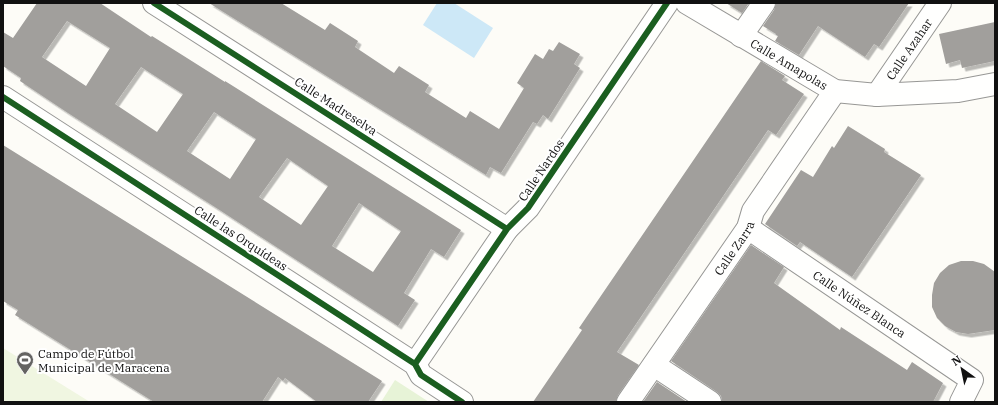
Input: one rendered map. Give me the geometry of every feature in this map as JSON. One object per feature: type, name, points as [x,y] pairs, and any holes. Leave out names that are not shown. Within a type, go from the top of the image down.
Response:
[{"type":"street","name":"Calle Madreselva","points":[[154,3],[507,228]]},
{"type":"street","name":"Calle Nardos","points":[[415,364],[507,228],[528,208],[666,3]]},
{"type":"street","name":"Calle Amapolas","points":[[687,3],[835,91],[877,96],[958,91],[995,84]]},
{"type":"street","points":[[742,36],[764,3]]},
{"type":"street","name":"Calle Azahar","points":[[877,96],[940,3]]},
{"type":"street","name":"Calle Zarra","points":[[628,402],[748,228],[753,211],[835,91]]},
{"type":"street","name":"Calle las Orquídeas","points":[[3,98],[415,364],[421,375],[462,402]]},
{"type":"street","name":"Calle Núñez Blanca","points":[[748,228],[972,380],[961,402]]},
{"type":"street","points":[[654,365],[710,402]]},
{"type":"green space","name":"Campo de Fútbol Municipal de Maracena","points":[[3,348],[90,402],[3,402]]},
{"type":"green space","points":[[395,380],[429,402],[381,402]]},
{"type":"water","points":[[437,3],[454,3],[493,28],[474,58],[423,25]]},
{"type":"building","points":[[37,3],[100,3],[151,37],[152,36],[225,81],[461,230],[444,257],[431,249],[404,293],[415,300],[398,326],[20,81],[21,78],[3,66],[3,32],[13,38]],"holes":[[[67,21],[110,48],[86,86],[42,57]],[[141,67],[183,94],[157,132],[115,104]],[[214,112],[256,139],[230,179],[187,151]],[[287,158],[328,186],[301,225],[259,197]],[[359,203],[401,231],[373,272],[332,246]]]},
{"type":"building","points":[[209,3],[281,3],[325,30],[330,23],[358,41],[355,47],[394,73],[399,66],[429,85],[425,92],[466,118],[470,111],[499,129],[524,88],[517,83],[535,54],[543,59],[549,49],[553,51],[559,42],[580,54],[574,64],[580,68],[548,119],[543,115],[537,124],[533,122],[501,173],[490,167],[486,175]]},
{"type":"building","points":[[726,3],[749,3],[742,13]]},
{"type":"building","points":[[776,3],[909,3],[879,47],[874,44],[865,57],[818,26],[799,55],[775,41],[778,36],[763,26],[774,10]]},
{"type":"building","points":[[995,22],[995,61],[962,68],[960,60],[946,64],[939,34]]},
{"type":"building","points":[[761,61],[785,76],[782,80],[804,94],[776,135],[768,130],[617,352],[639,365],[618,395],[616,402],[533,402],[582,330],[579,328]]},
{"type":"building","points":[[848,126],[885,149],[884,152],[921,175],[852,277],[800,242],[797,246],[765,224],[801,170],[813,177],[832,146],[834,148]]},
{"type":"building","points":[[3,145],[382,381],[368,402],[317,402],[285,378],[283,381],[278,377],[262,402],[154,402],[15,315],[18,310],[3,301]]},
{"type":"building","points":[[751,245],[784,267],[774,283],[840,330],[841,327],[907,370],[912,362],[943,383],[933,402],[722,402],[721,396],[717,392],[671,361]]},
{"type":"building","points":[[961,261],[973,261],[984,264],[995,272],[995,330],[968,334],[956,332],[945,326],[937,318],[932,307],[934,283],[940,273],[949,265]]},
{"type":"building","points":[[657,382],[687,402],[643,402]]},
{"type":"cycle path","points":[[154,3],[507,229]]},
{"type":"cycle path","points":[[415,364],[507,229],[528,208],[667,3]]},
{"type":"cycle path","points":[[3,97],[415,364],[421,375],[462,402]]},
{"type":"place","name":"Campo de Fútbol Municipal de Maracena","points":[[25,375]]}]
